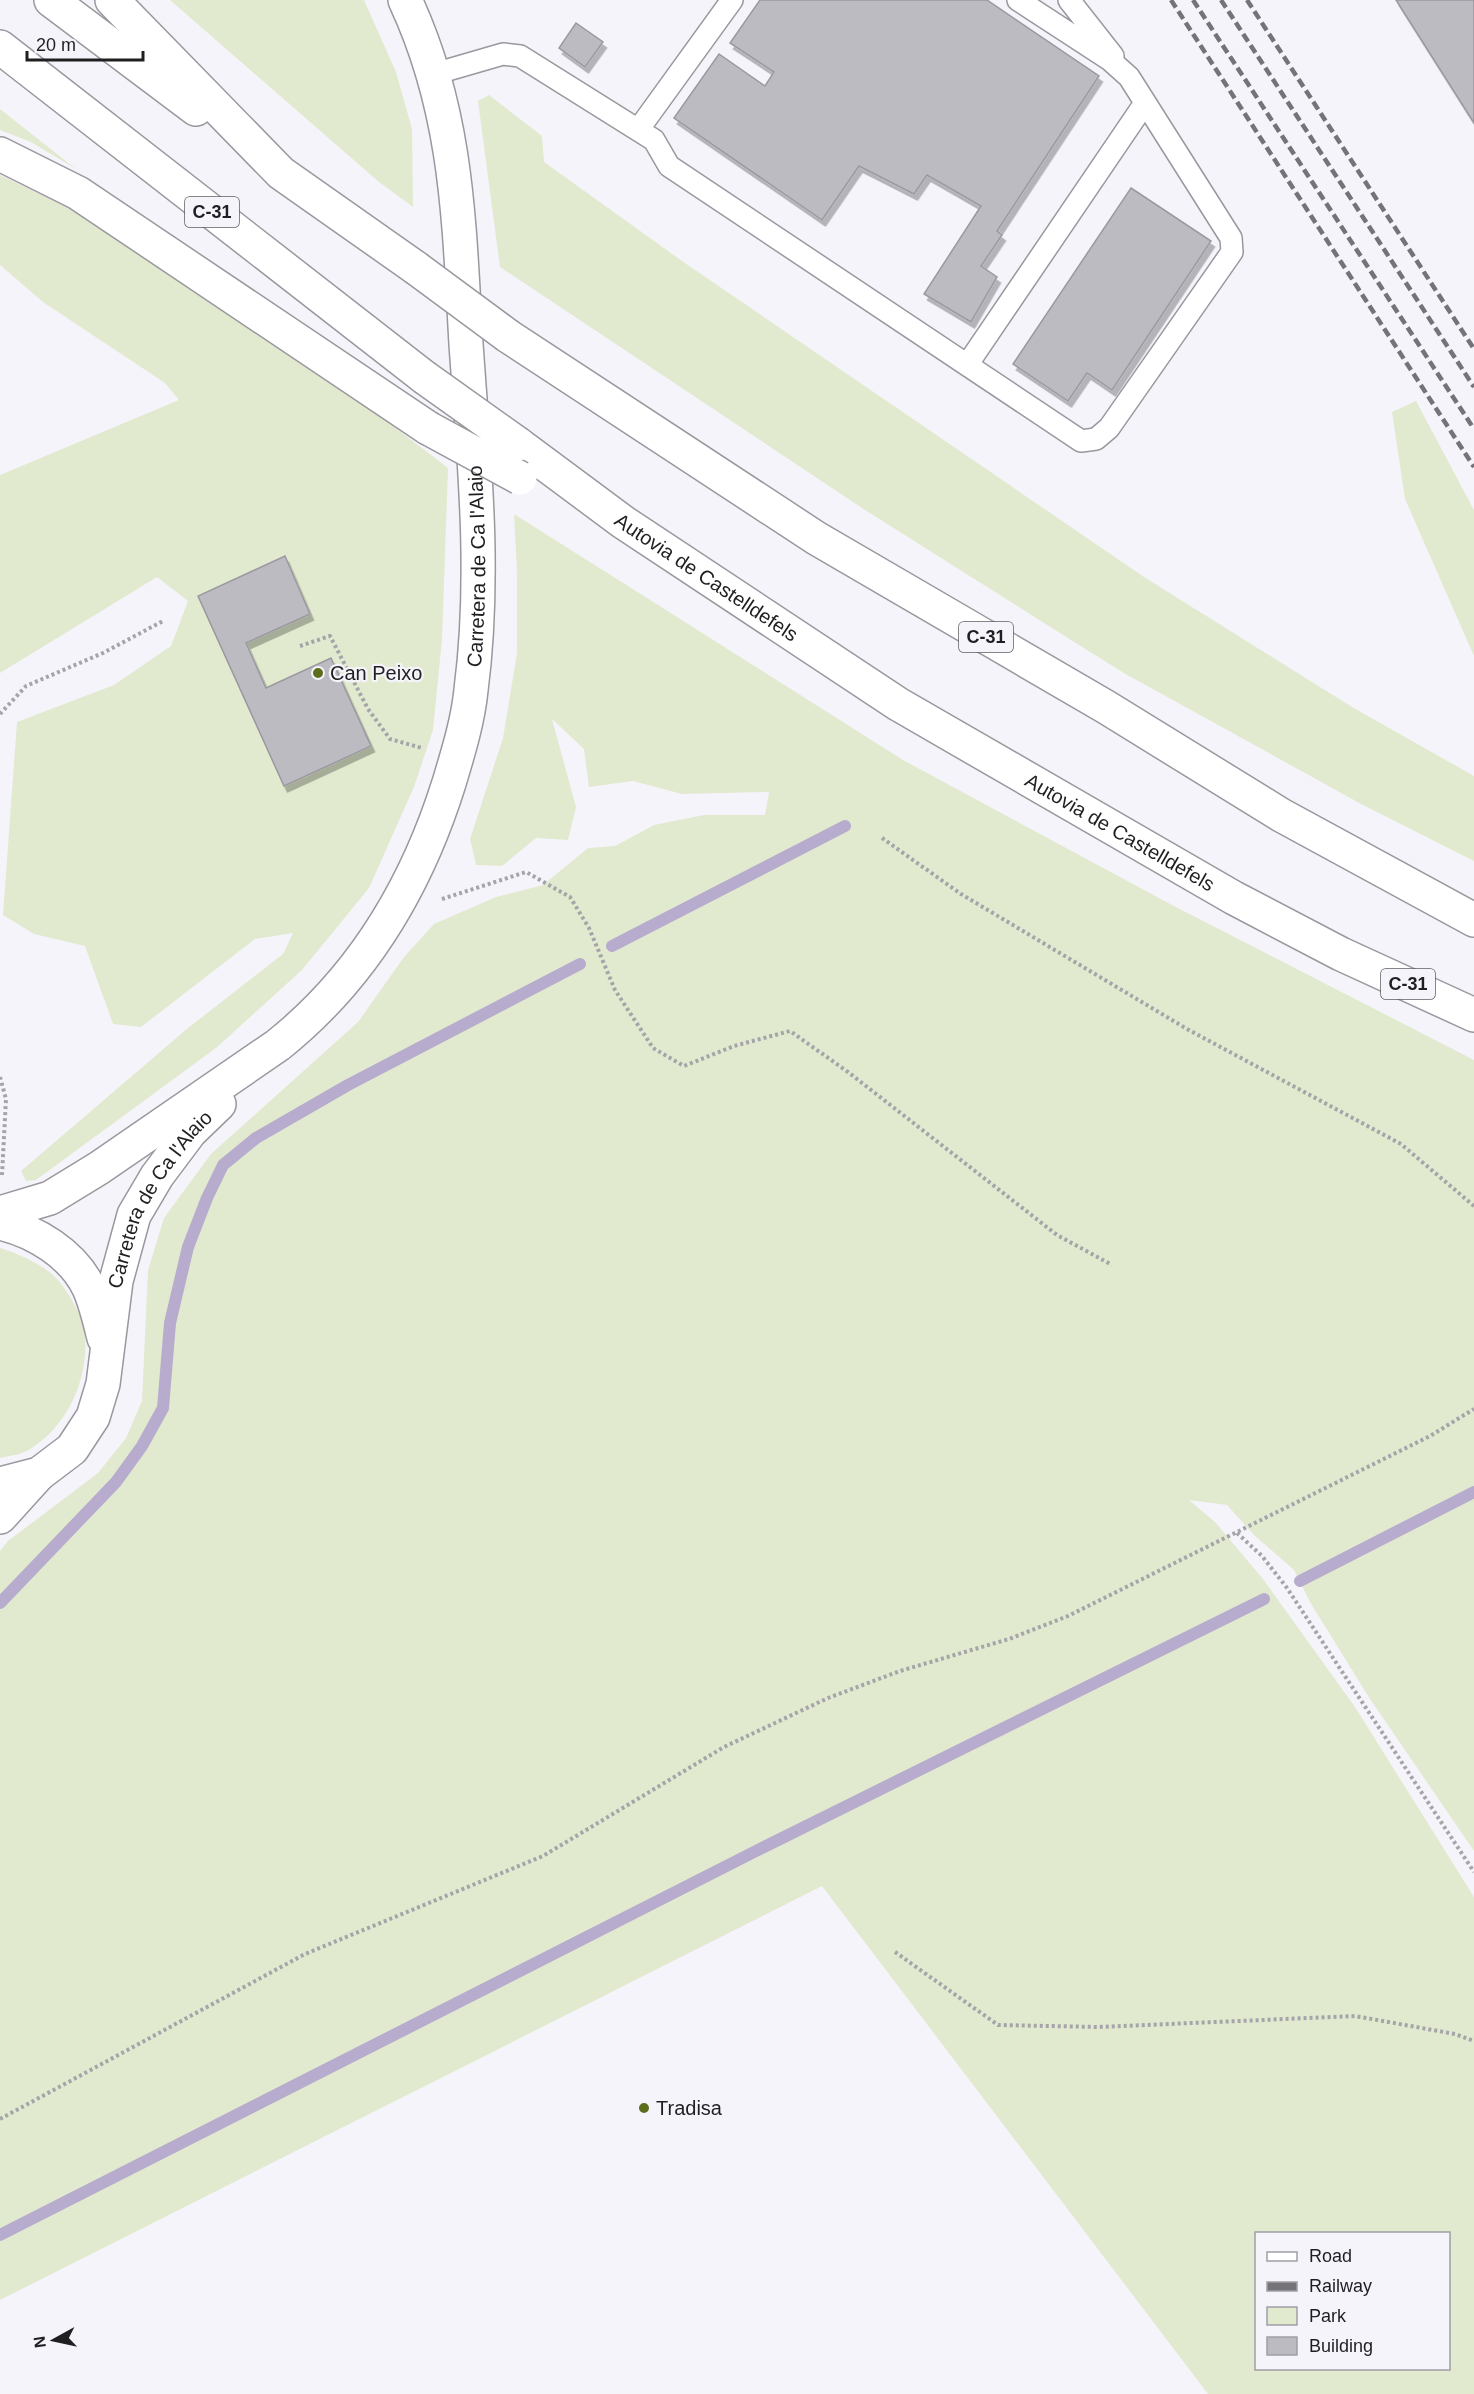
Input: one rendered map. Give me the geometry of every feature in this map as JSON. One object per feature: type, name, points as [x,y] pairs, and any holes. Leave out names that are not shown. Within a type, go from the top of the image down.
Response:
[{"type":"main road","name":"C-31","points":[[51,0],[281,173],[508,336],[816,538],[1106,707],[1281,815],[1474,920]]},
{"type":"main road","points":[[112,0],[281,173]]},
{"type":"main road","name":"Carretera de Ca l'Alaio","points":[[1,1199],[50,1198],[99,1168],[278,1045],[302,1026],[340,986],[402,899],[441,809],[457,757],[471,692],[477,615],[478,531],[457,194],[440,94],[417,25],[405,0]]},
{"type":"main road","name":"Autovia de Castelldefels","points":[[0,47],[424,377],[623,522],[919,716],[1234,898],[1341,954],[1474,1015]]},
{"type":"main road","points":[[0,154],[78,193],[428,428],[520,478],[623,522]]},
{"type":"main road","name":"Carretera de Ca l'Alaio","points":[[39,1474],[72,1449],[93,1416],[103,1384],[117,1281],[134,1215],[157,1176],[190,1132],[278,1045]]},
{"type":"main road","points":[[0,1223],[16,1227],[43,1239],[69,1260],[88,1287],[107,1348]]},
{"type":"main road","points":[[0,1484],[39,1474]]},
{"type":"main road","points":[[0,1517],[39,1474]]},
{"type":"lane","points":[[638,130],[732,0]]},
{"type":"lane","points":[[1018,0],[1110,60],[1129,77]]},
{"type":"lane","points":[[434,74],[503,54],[520,56],[654,140],[669,166],[1081,441],[1096,439],[1109,428],[1232,252],[1230,238],[1129,77],[1069,0]]},
{"type":"lane","points":[[967,365],[1145,103]]},
{"type":"path","points":[[0,714],[26,686],[104,652],[163,621]]},
{"type":"path","points":[[300,646],[330,636],[368,708],[390,739],[457,757]]},
{"type":"path","points":[[882,838],[961,894],[1187,1029],[1401,1144],[1474,1206]]},
{"type":"path","points":[[390,916],[526,872],[570,897],[589,928],[615,990],[653,1048],[684,1066],[734,1046],[790,1031],[848,1072],[1057,1234],[1112,1265]]},
{"type":"path","points":[[0,1077],[6,1099],[1,1199]]},
{"type":"path","points":[[0,2119],[305,1954],[543,1856],[724,1747],[828,1698],[900,1671],[1009,1639],[1068,1616],[1430,1436],[1474,1409]]},
{"type":"path","points":[[1237,1533],[1262,1556],[1287,1588],[1474,1872]]},
{"type":"path","points":[[895,1952],[998,2025],[1099,2027],[1355,2016],[1455,2034],[1474,2041]]},
{"type":"green space","points":[[170,0],[364,0],[396,72],[412,129],[413,207],[379,182]]},
{"type":"green space","points":[[489,95],[542,136],[544,162],[682,261],[1144,577],[1352,707],[1474,776],[1474,861],[1361,804],[1122,672],[865,510],[500,267],[478,101]]},
{"type":"green space","points":[[0,109],[76,169],[31,142],[0,130]]},
{"type":"green space","points":[[0,175],[94,220],[268,331],[448,468],[442,640],[433,730],[414,787],[369,888],[302,970],[216,1048],[36,1180],[26,1181],[21,1171],[188,1028],[283,954],[293,933],[255,939],[141,1027],[113,1024],[85,946],[34,934],[3,915],[17,722],[114,685],[171,646],[188,601],[157,577],[0,673],[0,475],[179,400],[165,383],[43,302],[0,265]]},
{"type":"green space","points":[[1416,401],[1474,510],[1474,656],[1405,499],[1392,412]]},
{"type":"green space","points":[[514,514],[903,760],[1172,905],[1474,1060],[1474,1851],[1368,1696],[1310,1602],[1294,1570],[1254,1535],[1227,1505],[1189,1500],[1215,1522],[1263,1579],[1355,1707],[1474,1897],[1474,2394],[1208,2394],[822,1886],[0,2300],[0,1551],[8,1541],[98,1473],[126,1438],[142,1401],[148,1270],[164,1218],[211,1154],[358,1022],[404,957],[434,924],[496,897],[543,885],[588,848],[615,846],[654,825],[704,815],[765,815],[769,792],[682,794],[633,781],[589,787],[584,749],[552,719],[576,807],[568,840],[536,838],[502,866],[476,865],[470,839],[503,738],[517,653]]},
{"type":"green space","points":[[0,1248],[37,1264],[51,1273],[60,1283],[70,1296],[82,1320],[85,1351],[79,1385],[64,1416],[54,1429],[27,1451],[0,1458]]},
{"type":"building","points":[[760,0],[987,0],[1099,76],[997,231],[1002,235],[981,266],[997,277],[971,322],[924,294],[981,206],[927,175],[914,194],[859,166],[822,220],[674,118],[719,54],[765,86],[774,72],[730,43]]},
{"type":"building","points":[[1396,0],[1474,0],[1474,123]]},
{"type":"building","points":[[576,23],[603,42],[585,67],[559,48]]},
{"type":"building","points":[[1131,188],[1211,241],[1112,390],[1087,373],[1068,401],[1013,364]]},
{"type":"building","name":"Can Peixo","points":[[285,556],[310,614],[246,643],[266,688],[331,658],[371,746],[284,786],[198,596]]},
{"type":"waterway","points":[[612,946],[845,826]]},
{"type":"waterway","points":[[0,1603],[116,1482],[142,1446],[163,1408],[170,1323],[188,1247],[223,1165],[256,1138],[348,1085],[580,964]]},
{"type":"waterway","points":[[1300,1581],[1474,1492]]},
{"type":"waterway","points":[[0,2235],[754,1852],[1264,1599]]},
{"type":"railway","points":[[1171,0],[1474,467]]},
{"type":"railway","points":[[1193,0],[1474,429]]},
{"type":"railway","points":[[1221,0],[1474,387]]},
{"type":"railway","points":[[1247,0],[1474,349]]},
{"type":"place","name":"Can Peixo","points":[[318,673]]},
{"type":"place","name":"Tradisa","points":[[644,2108]]}]
